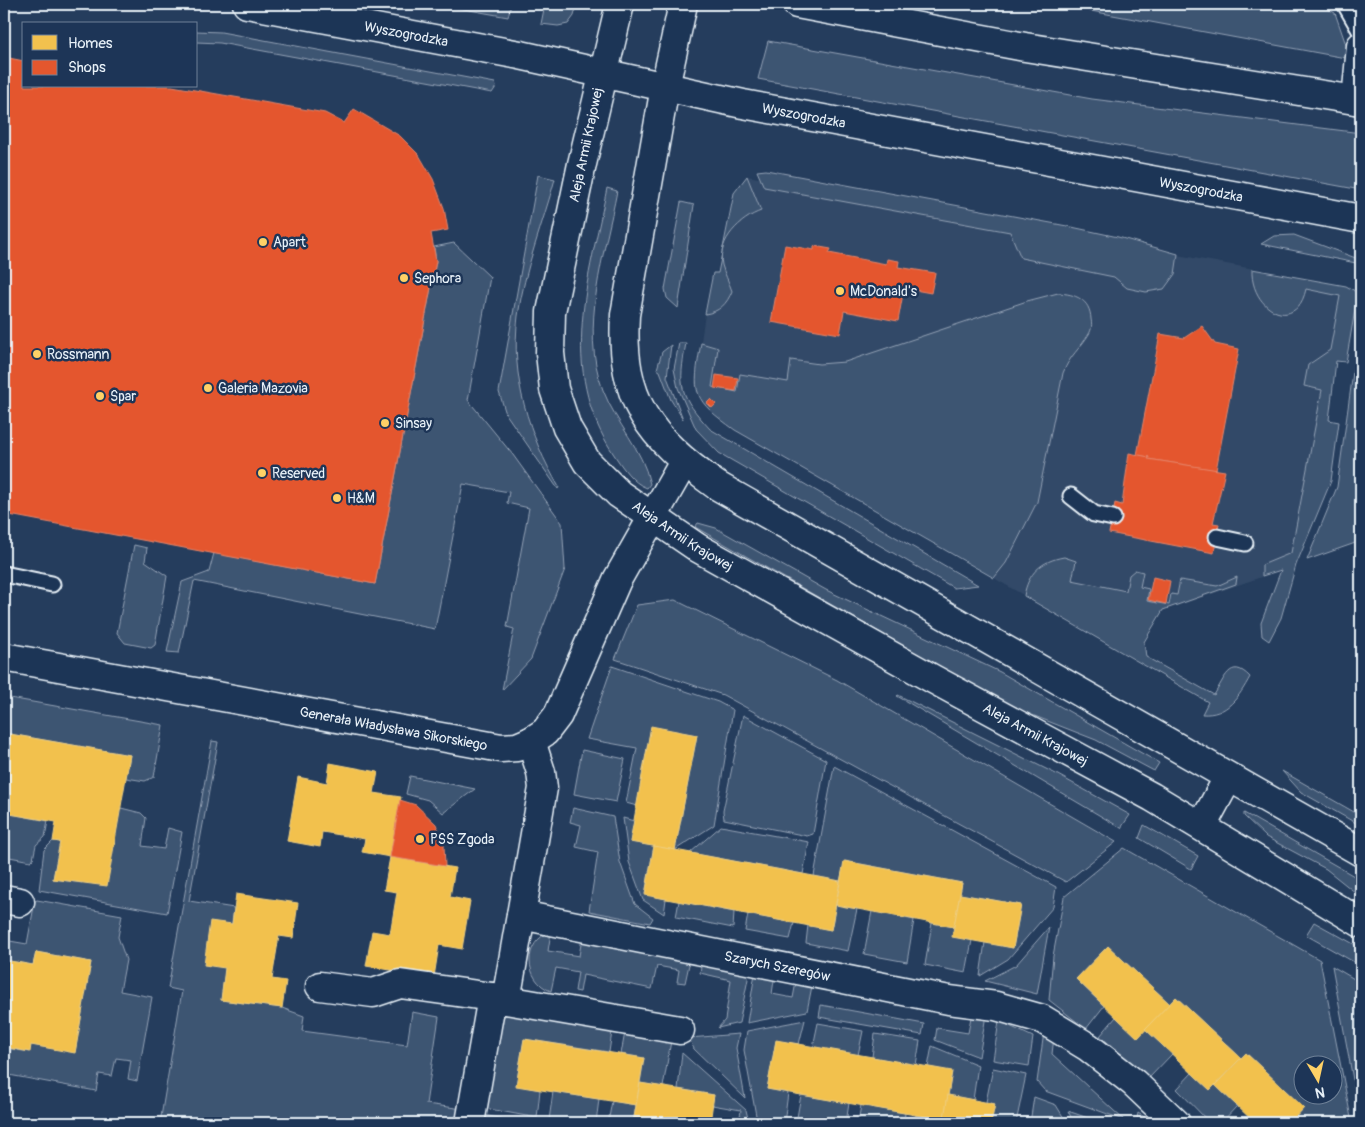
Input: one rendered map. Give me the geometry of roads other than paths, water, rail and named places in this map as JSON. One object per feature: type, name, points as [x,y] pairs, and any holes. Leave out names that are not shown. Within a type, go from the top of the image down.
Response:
[{"type":"street","name":"Wyszogrodzka","points":[[247,4],[492,50],[665,87],[1361,219]]},
{"type":"street","name":"Aleja Armii Krajowej","points":[[620,4],[602,73],[551,312],[551,370],[564,422],[587,462],[612,488],[698,548],[1202,826],[1361,923]]},
{"type":"street","points":[[683,4],[665,87],[625,315],[624,339],[628,372],[641,412],[660,438],[684,462],[724,490],[1361,852]]},
{"type":"street","points":[[798,4],[1025,47],[1359,101],[1361,46]]},
{"type":"street","name":"Generała Władysława Sikorskiego","points":[[4,656],[501,748],[518,747],[545,732],[558,715],[616,580],[684,462]]},
{"type":"street","points":[[470,1123],[499,998],[521,915],[543,788],[539,764],[531,741]]},
{"type":"street","points":[[1202,826],[1228,778]]},
{"type":"street","name":"Szarych Szeregów","points":[[521,915],[949,1000],[996,1006],[1042,1019],[1088,1047],[1134,1082],[1176,1123]]},
{"type":"street","points":[[320,986],[373,993],[400,984],[499,998],[680,1030]]},
{"type":"lane","points":[[1345,4],[1361,32]]},
{"type":"lane","points":[[1071,496],[1094,514],[1113,518]]},
{"type":"lane","points":[[1217,537],[1245,543]]},
{"type":"lane","points":[[4,574],[52,584]]},
{"type":"place","name":"Apart","points":[[263,242]]},
{"type":"place","name":"Sephora","points":[[404,278]]},
{"type":"place","name":"McDonald's","points":[[840,291]]},
{"type":"place","name":"Rossmann","points":[[37,354]]},
{"type":"place","name":"Galeria Mazovia","points":[[208,388]]},
{"type":"place","name":"Spar","points":[[100,396]]},
{"type":"place","name":"Sinsay","points":[[385,423]]},
{"type":"place","name":"Reserved","points":[[262,473]]},
{"type":"place","name":"H&M","points":[[337,498]]},
{"type":"place","name":"PSS Zgoda","points":[[420,839]]}]
